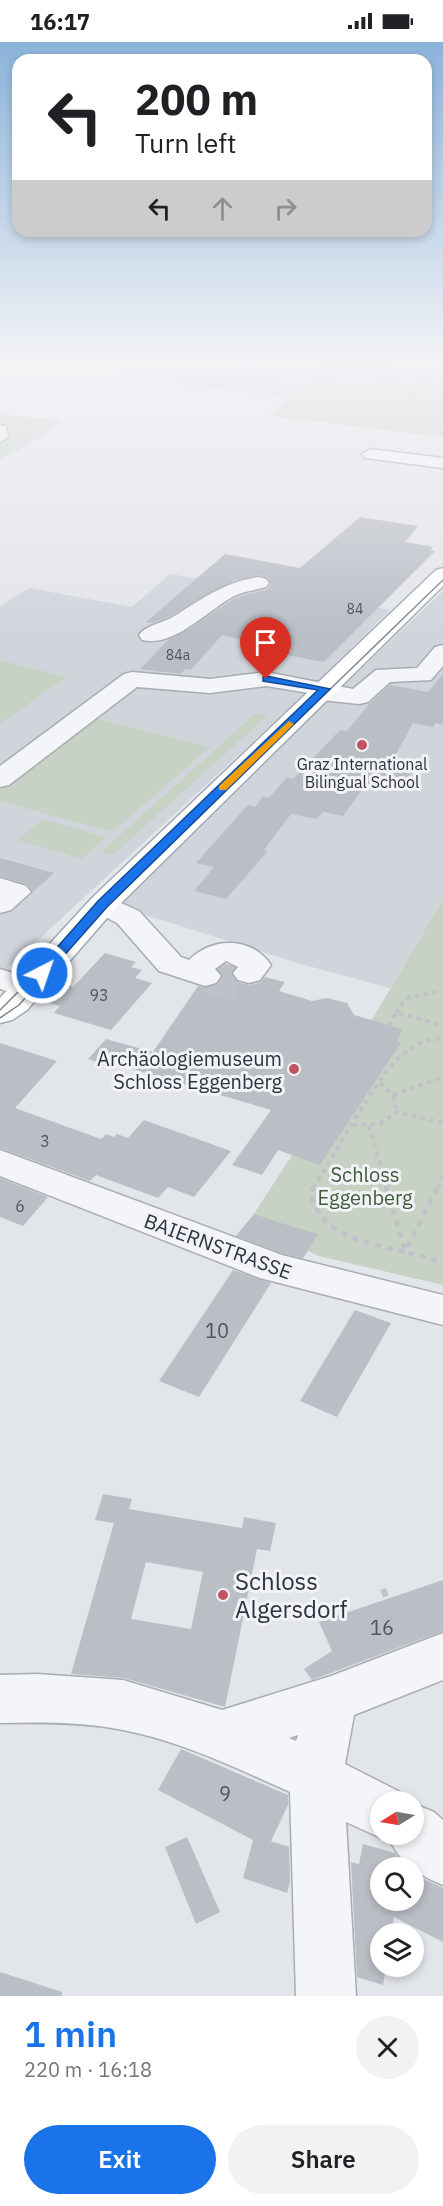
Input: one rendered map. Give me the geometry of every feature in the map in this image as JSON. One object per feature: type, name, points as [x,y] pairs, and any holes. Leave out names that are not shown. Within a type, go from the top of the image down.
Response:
[{"type":"main road","points":[[0,1013],[15,1003],[14,983],[103,904],[443,574]]},
{"type":"street","points":[[371,454],[443,463]]},
{"type":"street","points":[[150,634],[179,625],[227,588],[259,583]]},
{"type":"street","points":[[0,779],[132,679],[210,686],[266,679],[359,697],[384,675],[423,675],[443,652]]},
{"type":"street","points":[[0,887],[16,892],[0,904]]},
{"type":"street","points":[[103,904],[128,917],[170,964],[200,975],[206,958],[220,951],[242,953],[255,965],[249,973]]},
{"type":"street","name":"BAIERNSTRASSE","points":[[0,1162],[274,1268],[443,1310]]},
{"type":"street","points":[[222,1736],[331,1700],[443,1656]]},
{"type":"street","points":[[0,1700],[37,1698],[123,1705],[222,1736],[316,1777],[370,1805]]},
{"type":"street","points":[[326,1996],[316,1777],[331,1700]]},
{"type":"street","points":[[424,1841],[443,1857]]},
{"type":"path","points":[[278,651],[289,653]]},
{"type":"path","points":[[389,1026],[406,998],[442,989]]},
{"type":"path","points":[[396,1013],[443,1025]]},
{"type":"path","points":[[443,1039],[438,1038],[413,1047],[392,1064],[310,1193],[312,1206],[318,1217],[333,1229],[443,1262]]},
{"type":"path","points":[[393,1095],[443,1077]]},
{"type":"path","points":[[380,1083],[393,1095],[397,1112]]},
{"type":"path","points":[[353,1125],[380,1124],[397,1112],[443,1123]]},
{"type":"path","points":[[369,1126],[405,1252]]},
{"type":"path","points":[[405,1252],[443,1177]]},
{"type":"path","points":[[383,1589],[387,1599]]},
{"type":"shaded area","points":[[0,452],[15,452],[0,461]]},
{"type":"shaded area","points":[[170,574],[390,610],[311,688],[0,975],[0,724],[66,677],[0,660],[0,606],[29,588],[132,607]]},
{"type":"shaded area","name":"Graz International Bilingual School","points":[[443,591],[443,899],[390,988],[301,964],[114,905]]},
{"type":"green space","points":[[0,452],[9,452],[0,458]]},
{"type":"green space","points":[[0,660],[67,677],[0,724]]},
{"type":"green space","points":[[256,713],[267,716],[113,855],[101,852]]},
{"type":"green space","points":[[90,717],[210,747],[112,832],[0,801],[0,786]]},
{"type":"green space","points":[[43,819],[106,837],[82,859],[17,840]]},
{"type":"green space","name":"Schloss Eggenberg","points":[[443,899],[443,1285],[319,1256],[308,1251],[301,1261],[232,1242],[254,1214],[292,1155]]},
{"type":"building","points":[[360,517],[418,526],[405,542],[433,547],[430,550],[435,551],[324,662],[287,655],[291,650],[222,635],[191,670],[185,669],[181,674],[140,669],[168,640],[191,628],[235,598],[267,589],[271,584],[268,578],[260,575],[234,581],[170,616],[152,623],[146,622],[225,554],[300,568]]},
{"type":"building","points":[[443,674],[443,725],[435,723],[433,727],[413,723],[391,763],[415,767],[396,792],[365,786],[343,816],[323,812],[316,819],[291,814],[264,850],[268,851],[226,899],[194,891],[214,867],[196,863],[248,805],[255,807],[263,796],[269,798],[287,777],[293,779],[340,730],[347,731],[369,704],[390,685],[428,692]]},
{"type":"building","points":[[0,858],[54,873],[33,892],[27,884],[0,876]]},
{"type":"building","points":[[105,953],[136,962],[131,967],[142,970],[135,978],[152,983],[111,1030],[54,1013],[60,1006],[49,1003],[66,985],[73,987]]},
{"type":"building","points":[[222,967],[233,969],[231,974],[237,982],[250,985],[261,982],[265,977],[285,982],[279,991],[312,1001],[327,998],[347,1003],[354,1015],[402,1029],[397,1042],[401,1043],[320,1165],[278,1150],[262,1175],[232,1165],[271,1110],[116,1064],[113,1068],[88,1059],[106,1039],[153,1052],[198,986],[206,988],[218,984],[223,976],[218,969]]},
{"type":"building","points":[[0,1043],[57,1061],[15,1108],[101,1139],[106,1134],[114,1137],[117,1134],[128,1138],[144,1120],[231,1151],[194,1197],[168,1187],[158,1198],[96,1175],[90,1181],[0,1148]]},
{"type":"building","points":[[0,1178],[48,1197],[23,1226],[0,1217]]},
{"type":"building","points":[[254,1214],[318,1234],[303,1258],[283,1253],[236,1236]]},
{"type":"building","points":[[233,1270],[271,1283],[199,1397],[159,1381]]},
{"type":"building","points":[[355,1310],[391,1323],[337,1417],[300,1401]]},
{"type":"building","name":"Schloss Algersdorf","points":[[103,1494],[132,1499],[129,1509],[194,1520],[242,1528],[244,1517],[276,1523],[270,1551],[257,1549],[225,1707],[124,1678],[71,1674],[114,1523],[95,1520]],"holes":[[[146,1562],[203,1572],[191,1629],[131,1619]]]},
{"type":"building","points":[[443,1580],[443,1631],[312,1680],[304,1669],[332,1651],[319,1622]]},
{"type":"building","points":[[181,1749],[288,1795],[288,1805],[271,1841],[289,1847],[290,1882],[287,1893],[243,1878],[253,1840],[158,1790]]},
{"type":"building","points":[[187,1837],[220,1912],[196,1924],[165,1847]]},
{"type":"building","points":[[363,1844],[395,1853],[398,1857],[370,1857],[370,1911],[424,1911],[424,1879],[443,1888],[443,1942],[424,1932],[424,1923],[406,1923],[394,1917],[393,1923],[370,1923],[370,1977],[384,1977],[383,1985],[357,1977],[351,1862],[359,1864]]},
{"type":"building","points":[[0,1972],[62,1992],[62,1996],[0,1996]]},
{"type":"tunnel","points":[[205,976],[240,985],[249,973]]},
{"type":"tram line","points":[[0,1018],[19,1005],[108,904],[443,580]]},
{"type":"tram line","points":[[0,1010],[30,980]]},
{"type":"slow traffic","points":[[222,788],[289,724]]},
{"type":"place","name":"Graz International Bilingual School","points":[[362,745]]},
{"type":"place","name":"Archäologiemuseum Schloss Eggenberg","points":[[294,1069]]},
{"type":"place","name":"Schloss Algersdorf","points":[[223,1595]]},
{"type":"route","points":[[42,973],[103,904],[326,689],[266,679]]}]
